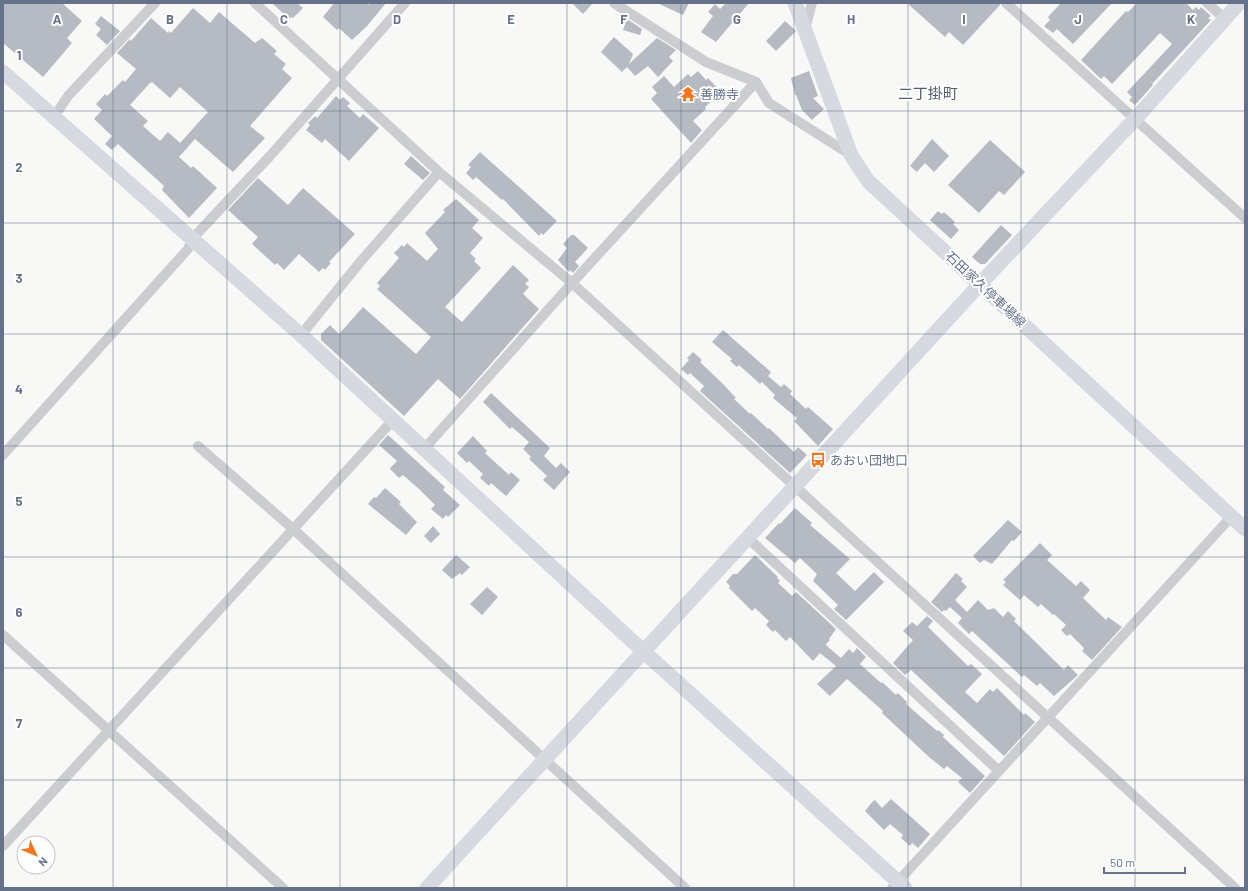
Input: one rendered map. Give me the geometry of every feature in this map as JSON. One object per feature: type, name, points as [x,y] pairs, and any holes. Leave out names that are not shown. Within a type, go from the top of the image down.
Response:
[{"type":"street","points":[[54,116],[68,96],[155,3]]},
{"type":"street","points":[[255,3],[439,172],[572,282],[1047,718],[1235,888]]},
{"type":"street","points":[[3,455],[188,249],[192,239],[270,156],[405,3]]},
{"type":"street","points":[[614,3],[706,62],[756,82],[769,103],[852,155]]},
{"type":"street","name":"石田家久停車場線","points":[[795,3],[852,155],[868,182],[1245,529]]},
{"type":"street","points":[[805,29],[812,3]]},
{"type":"street","points":[[1006,3],[1136,118],[1245,218]]},
{"type":"street","points":[[1208,3],[1225,19]]},
{"type":"street","points":[[427,888],[980,284],[1136,118],[1239,3]]},
{"type":"street","points":[[3,72],[301,336],[898,886],[999,771],[1231,517]]},
{"type":"street","points":[[424,449],[572,282],[756,82]]},
{"type":"street","points":[[301,336],[361,261],[439,172]]},
{"type":"street","points":[[3,846],[109,732],[292,528],[393,420]]},
{"type":"street","points":[[198,446],[292,528],[685,888]]},
{"type":"street","points":[[748,538],[999,771]]},
{"type":"street","points":[[3,635],[283,888]]},
{"type":"building","points":[[3,3],[62,3],[82,21],[67,38],[72,43],[43,77],[3,43]]},
{"type":"building","points":[[272,3],[297,3],[303,8],[293,18],[292,17],[289,19]]},
{"type":"building","points":[[334,3],[367,3],[369,5],[370,3],[386,3],[367,26],[352,40],[339,28],[337,30],[323,17]]},
{"type":"building","points":[[572,3],[593,3],[583,14]]},
{"type":"building","points":[[657,3],[689,3],[683,15]]},
{"type":"building","points":[[726,3],[749,3],[716,42],[701,32],[713,16],[708,12],[715,4],[720,9]]},
{"type":"building","points":[[907,3],[1000,3],[1000,5],[963,45],[949,32],[945,37]]},
{"type":"building","points":[[1061,3],[1112,3],[1073,44],[1057,29],[1053,33],[1044,26],[1050,20],[1048,17]]},
{"type":"building","points":[[1137,3],[1186,3],[1193,10],[1196,7],[1199,10],[1201,7],[1211,16],[1208,18],[1211,20],[1152,84],[1153,85],[1135,105],[1129,100],[1132,97],[1127,92],[1172,44],[1160,33],[1112,84],[1104,76],[1101,79],[1081,60],[1126,11],[1128,12]]},
{"type":"building","points":[[193,8],[210,23],[219,12],[255,43],[262,38],[277,51],[274,54],[286,64],[282,69],[292,78],[250,126],[265,138],[233,172],[195,139],[179,157],[191,168],[193,166],[217,188],[189,218],[162,190],[164,186],[118,144],[112,150],[105,144],[112,136],[94,119],[102,110],[96,104],[105,94],[107,96],[123,80],[125,82],[136,69],[117,53],[130,39],[131,41],[151,18],[168,33],[169,31],[171,33]],"holes":[[[152,82],[170,98],[180,87],[208,112],[180,143],[168,132],[160,141],[143,126],[148,121],[130,105]]]},
{"type":"building","points":[[101,16],[120,31],[107,45],[96,35],[101,29],[95,24]]},
{"type":"building","points":[[627,19],[642,29],[640,35],[623,30]]},
{"type":"building","points":[[785,21],[796,31],[776,51],[766,41]]},
{"type":"building","points":[[614,37],[633,54],[629,64],[657,38],[676,50],[669,57],[673,61],[658,77],[648,66],[635,76],[627,67],[622,72],[601,52]]},
{"type":"building","points":[[698,71],[706,80],[708,78],[721,92],[693,121],[702,130],[691,143],[651,99],[657,93],[652,87],[664,76],[674,87],[688,74],[691,77]]},
{"type":"building","points":[[809,71],[818,96],[813,98],[824,109],[812,120],[802,110],[795,95],[791,78]]},
{"type":"building","points":[[336,96],[340,100],[343,97],[350,103],[347,106],[360,118],[363,114],[379,128],[349,161],[325,139],[322,143],[306,130],[310,125],[308,123],[315,116],[317,118]]},
{"type":"building","points":[[932,139],[949,156],[934,172],[925,163],[917,172],[910,166]]},
{"type":"building","points":[[990,140],[1025,172],[1004,195],[999,191],[979,213],[948,185]]},
{"type":"building","points":[[480,152],[557,221],[543,235],[541,233],[539,236],[503,199],[502,200],[476,177],[473,180],[466,173],[471,167],[468,165]]},
{"type":"building","points":[[411,156],[430,173],[423,180],[404,164]]},
{"type":"building","points":[[258,178],[288,205],[303,188],[355,234],[329,262],[331,263],[325,270],[323,268],[319,272],[299,254],[284,270],[277,263],[275,265],[252,244],[258,237],[228,210]]},
{"type":"building","points":[[456,199],[479,220],[472,228],[483,238],[470,253],[476,259],[474,261],[481,268],[445,307],[462,322],[513,265],[529,280],[525,284],[529,287],[523,294],[539,309],[460,399],[438,379],[404,416],[321,340],[321,334],[330,325],[339,334],[363,307],[416,354],[431,337],[377,289],[380,286],[377,283],[399,258],[394,253],[402,245],[404,247],[407,243],[427,261],[438,249],[425,233],[445,212],[443,210]]},
{"type":"building","points":[[938,211],[942,214],[944,212],[955,222],[953,224],[959,230],[951,239],[930,220]]},
{"type":"building","points":[[1001,225],[1012,235],[985,264],[980,264],[972,257]]},
{"type":"building","points":[[571,235],[574,235],[588,248],[575,262],[579,266],[573,273],[570,270],[569,272],[558,260],[567,248],[563,244]]},
{"type":"building","points":[[723,330],[771,372],[768,376],[781,387],[784,384],[792,391],[790,394],[806,409],[808,407],[833,429],[818,446],[794,421],[797,418],[773,398],[775,395],[762,382],[760,384],[739,365],[737,367],[730,361],[732,359],[712,342]]},
{"type":"building","points":[[693,352],[702,360],[700,362],[736,398],[734,399],[750,414],[751,413],[768,429],[769,428],[794,452],[798,447],[807,455],[790,473],[700,391],[704,386],[690,373],[688,375],[681,369],[689,360],[687,358]]},
{"type":"building","points":[[491,393],[550,448],[544,456],[556,468],[561,463],[570,472],[554,490],[543,480],[547,476],[529,459],[531,457],[523,449],[529,442],[512,427],[510,429],[483,402]]},
{"type":"building","points":[[388,435],[445,487],[443,490],[460,505],[448,517],[446,515],[443,519],[431,509],[435,505],[419,489],[403,475],[399,478],[391,470],[390,468],[397,461],[379,445]]},
{"type":"building","points":[[473,436],[487,451],[485,453],[509,475],[511,472],[520,480],[506,496],[491,483],[489,486],[480,478],[483,474],[469,461],[467,463],[457,453]]},
{"type":"building","points":[[385,488],[401,502],[399,504],[417,522],[406,535],[368,504]]},
{"type":"building","points":[[795,508],[812,523],[810,525],[850,559],[836,573],[855,591],[874,572],[884,582],[846,620],[834,609],[838,605],[813,581],[817,574],[800,558],[795,563],[765,538]]},
{"type":"building","points":[[1008,520],[1022,532],[1014,541],[1012,540],[992,564],[984,560],[980,563],[973,556]]},
{"type":"building","points":[[433,526],[440,534],[431,543],[424,536]]},
{"type":"building","points":[[1040,543],[1052,555],[1047,560],[1076,586],[1081,581],[1090,590],[1083,598],[1106,620],[1108,617],[1122,627],[1092,660],[1082,651],[1084,649],[1083,647],[1070,634],[1067,636],[1061,630],[1066,625],[1054,614],[1053,615],[1041,604],[1038,607],[1024,595],[1020,600],[1003,585],[1006,582],[1003,580]]},
{"type":"building","points":[[456,555],[470,567],[462,575],[460,573],[452,579],[442,570]]},
{"type":"building","points":[[755,555],[778,577],[777,578],[780,581],[778,583],[792,596],[796,592],[836,629],[826,644],[827,646],[841,658],[849,649],[853,653],[857,648],[866,657],[860,664],[896,695],[898,693],[907,702],[906,704],[937,731],[938,730],[944,735],[943,737],[985,776],[970,793],[958,782],[962,778],[947,766],[944,769],[929,757],[882,713],[883,711],[847,679],[830,696],[817,684],[836,666],[820,653],[813,661],[790,637],[786,641],[775,630],[773,632],[766,625],[769,621],[755,608],[752,611],[729,588],[730,586],[726,582],[733,574],[737,574]]},
{"type":"building","points":[[956,573],[963,579],[961,581],[967,587],[955,600],[967,612],[978,600],[988,610],[994,608],[1003,617],[1008,611],[1016,619],[1014,621],[1064,670],[1068,665],[1078,675],[1054,696],[1040,683],[1037,686],[1024,675],[1022,677],[972,631],[969,634],[958,623],[962,618],[950,607],[946,611],[944,610],[942,612],[931,602]]},
{"type":"building","points":[[487,587],[498,597],[482,615],[470,604]]},
{"type":"building","points":[[927,616],[933,621],[928,627],[968,666],[971,664],[982,674],[965,692],[977,703],[990,689],[993,692],[997,688],[1024,715],[1025,713],[1035,722],[1004,756],[911,670],[905,675],[893,663],[913,640],[903,631],[912,622],[917,626]]},
{"type":"building","points":[[891,799],[930,834],[918,848],[912,843],[910,846],[901,838],[903,835],[890,824],[884,830],[865,811],[875,800],[882,808]]},
{"type":"place","name":"善勝寺","points":[[688,94]]},
{"type":"place","name":"あおい団地口","points":[[818,460]]},
{"type":"district","name":"二丁掛町","points":[[928,93]]}]
